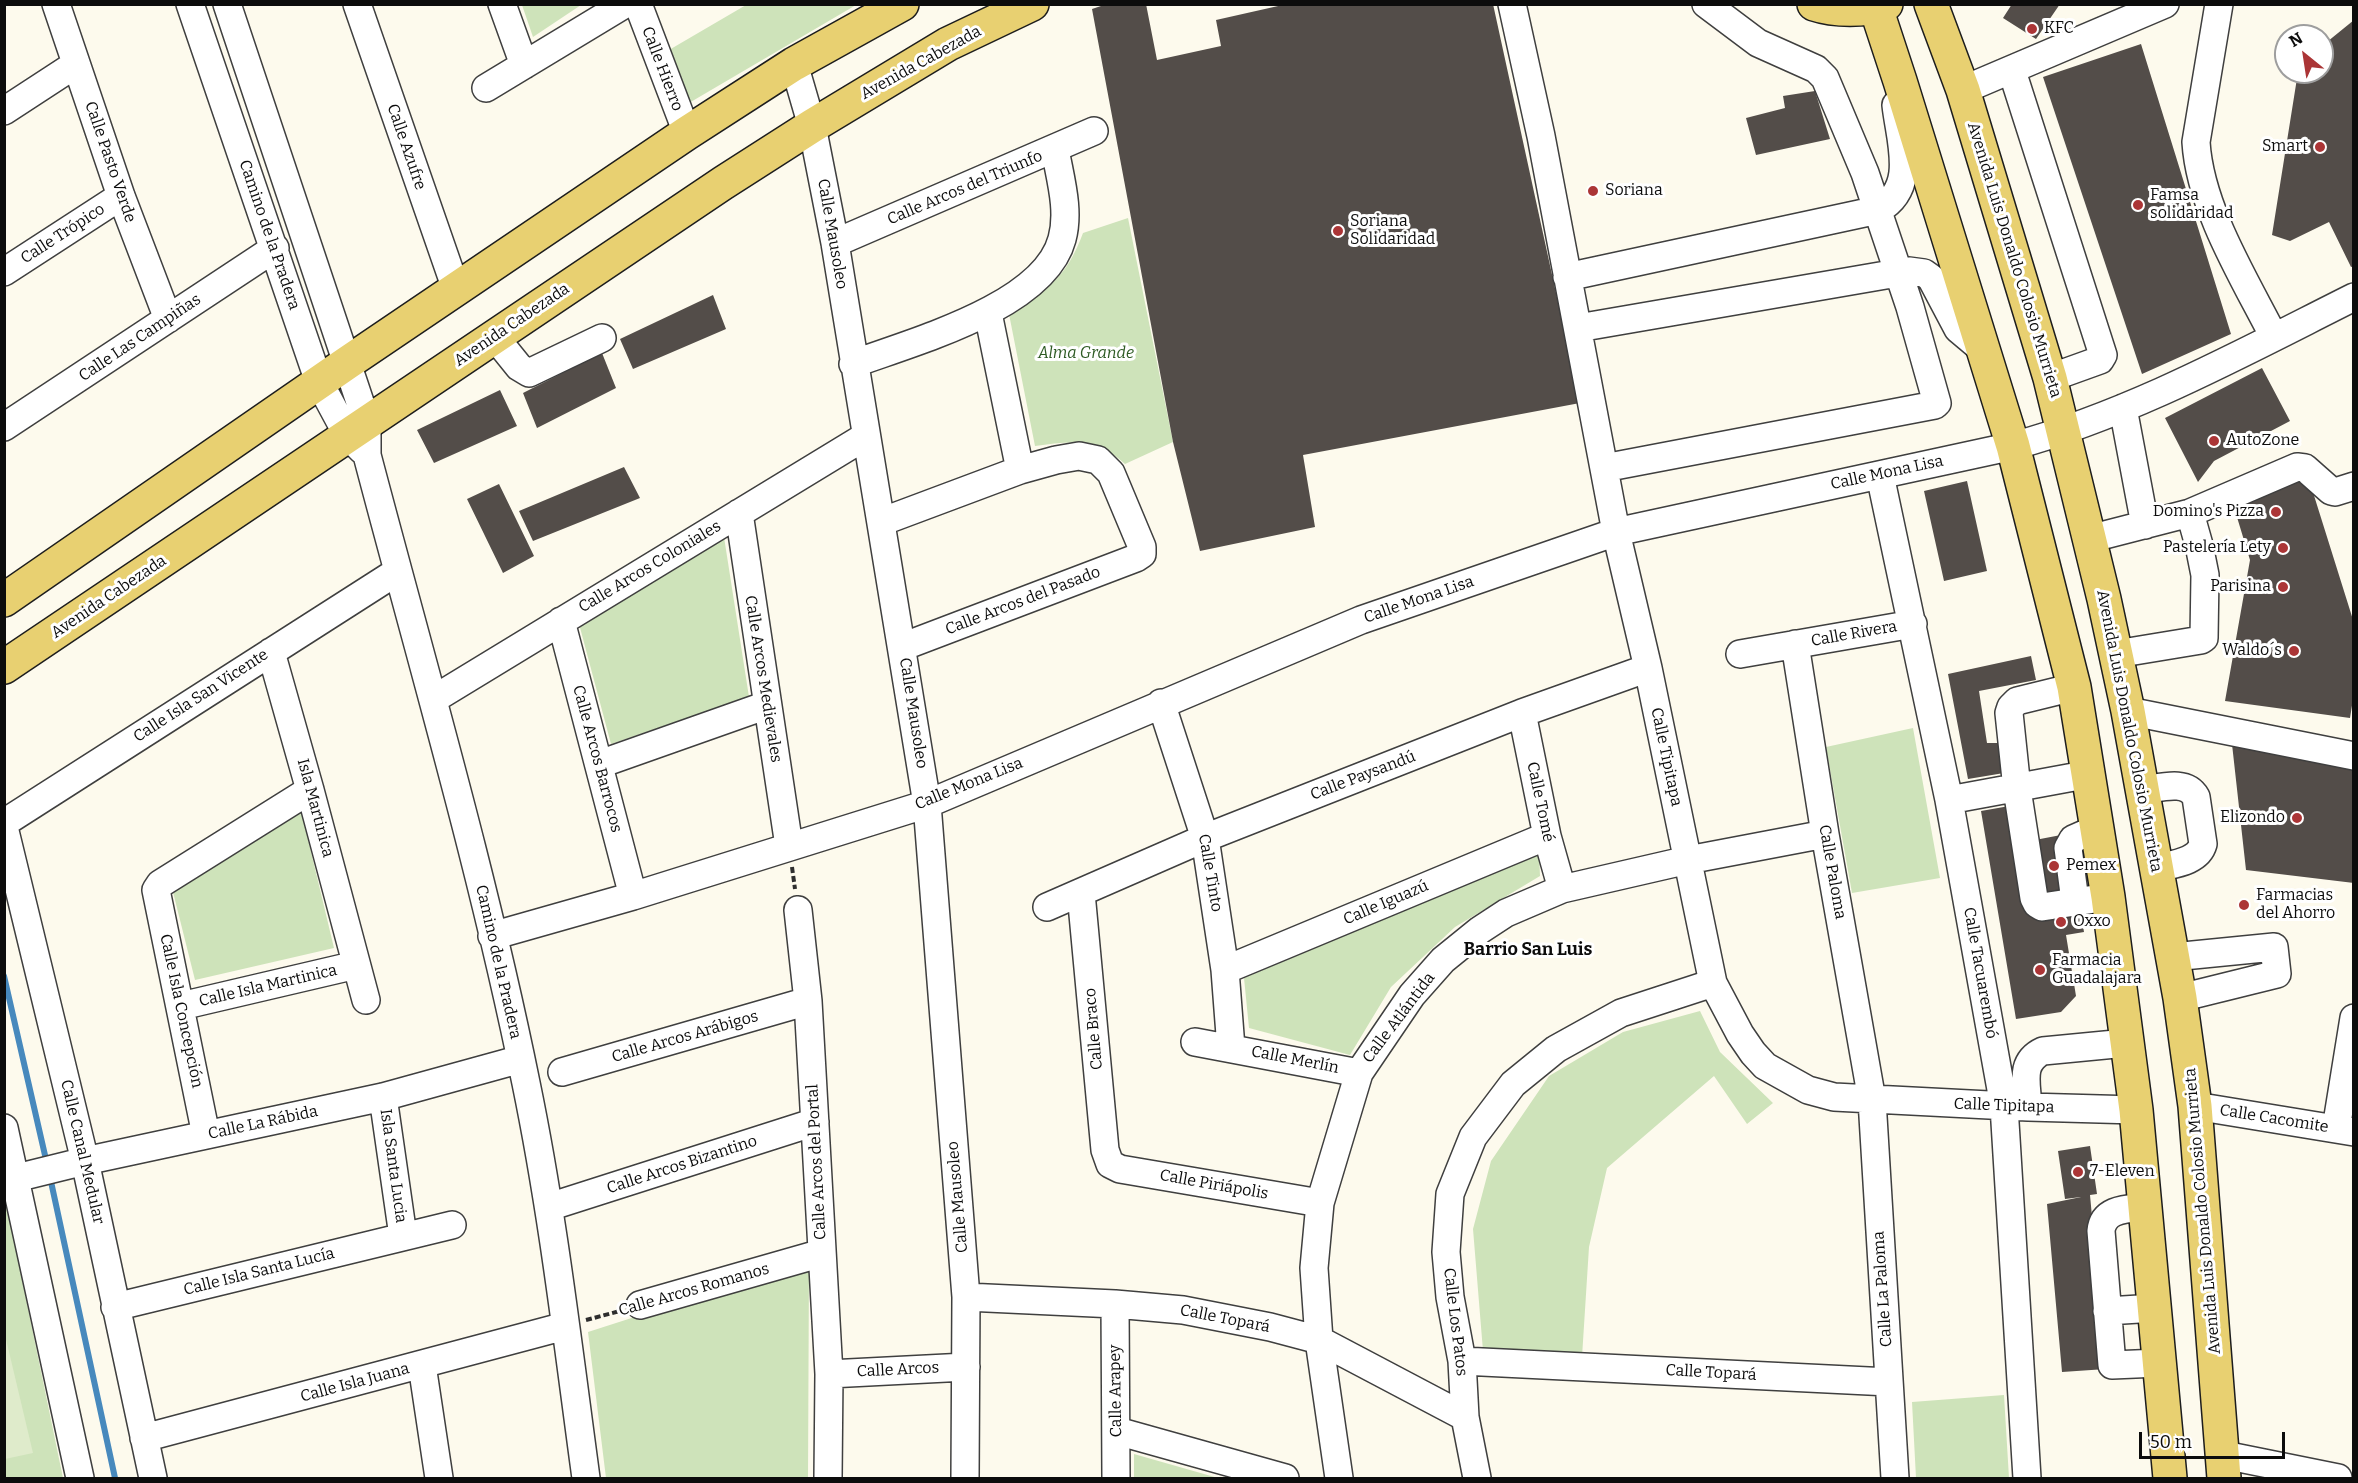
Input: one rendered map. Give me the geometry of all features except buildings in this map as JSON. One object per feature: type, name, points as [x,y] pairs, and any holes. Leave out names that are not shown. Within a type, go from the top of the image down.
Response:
[{"type":"main road","points":[[4,600],[347,363],[687,133],[794,64],[902,4]]},
{"type":"main road","name":"Avenida Cabezada","points":[[4,667],[361,438],[494,336],[812,126],[948,44],[1032,4]]},
{"type":"main road","points":[[1814,4],[1826,8],[1881,6],[1900,81],[2013,446],[2074,687],[2109,897],[2136,1110],[2170,1479]]},
{"type":"main road","name":"Avenida Luis Donaldo Colosio Murrieta","points":[[1930,4],[1963,90],[2050,378],[2128,711],[2180,998],[2195,1106],[2224,1467]]},
{"type":"street","name":"Calle Pasto Verde","points":[[56,4],[121,196],[168,319]]},
{"type":"street","name":"Camino de la Pradera","points":[[190,4],[320,382],[361,438]]},
{"type":"street","name":"Camino de la Pradera","points":[[227,4],[347,363],[361,438],[434,699],[492,936],[521,1059],[549,1207],[586,1479]]},
{"type":"street","name":"Calle Azufre","points":[[357,4],[456,289]]},
{"type":"street","points":[[502,4],[524,65]]},
{"type":"street","points":[[486,88],[625,4]]},
{"type":"street","name":"Calle Hierro","points":[[638,4],[687,133]]},
{"type":"street","name":"Calle Tipitapa","points":[[1512,4],[1578,328],[1616,532],[1648,668],[1713,983],[1740,1034],[1752,1053],[1765,1066],[1808,1090],[1834,1097],[2016,1107],[2136,1110]]},
{"type":"street","points":[[1604,468],[1937,404],[1899,271],[1862,164],[1825,78],[1816,69],[1758,43],[1706,4]]},
{"type":"street","points":[[1963,90],[2012,70],[2128,12],[2165,4]]},
{"type":"street","points":[[2219,4],[2196,142],[2197,162],[2213,213],[2274,337]]},
{"type":"street","points":[[4,111],[76,64]]},
{"type":"street","name":"Calle Mausoleo","points":[[794,64],[812,126],[835,243],[853,364],[927,804],[966,1297],[965,1479]]},
{"type":"street","points":[[2012,70],[2103,355],[2100,360],[2050,378]]},
{"type":"street","points":[[1567,277],[1878,210],[1896,196],[1903,171],[1896,107],[1900,81]]},
{"type":"street","name":"Calle Arcos del Triunfo","points":[[835,243],[1094,131]]},
{"type":"street","points":[[853,364],[988,313],[1034,281],[1056,255],[1063,239],[1065,218],[1055,149]]},
{"type":"street","name":"Calle Trópico","points":[[4,272],[121,196]]},
{"type":"street","name":"Calle Las Campiñas","points":[[4,427],[275,249]]},
{"type":"street","points":[[1578,328],[1899,271],[1910,271],[1929,275],[1958,329],[1983,350]]},
{"type":"street","name":"Calle Mona Lisa","points":[[492,936],[633,896],[927,804],[1361,620],[1616,532],[2013,446],[2064,432],[2123,408],[2354,297]]},
{"type":"street","points":[[881,522],[1020,470],[988,313]]},
{"type":"street","points":[[494,336],[519,367],[529,373],[602,338]]},
{"type":"street","points":[[2123,408],[2145,525]]},
{"type":"street","name":"Calle Arcos Coloniales","points":[[434,699],[866,436]]},
{"type":"street","name":"Calle Arcos del Pasado","points":[[902,647],[1142,554],[1142,547],[1116,481],[1112,473],[1098,460],[1079,456],[1020,470]]},
{"type":"street","points":[[2089,539],[2190,513],[2297,466],[2305,468],[2331,491],[2335,492],[2354,486]]},
{"type":"street","name":"Calle Tacuarembó","points":[[1880,475],[2016,1107],[2028,1479]]},
{"type":"street","name":"Calle Arcos Medievales","points":[[739,513],[789,846]]},
{"type":"street","points":[[2116,654],[2167,647],[2204,638],[2205,575],[2190,513]]},
{"type":"street","name":"Calle Isla San Vicente","points":[[4,823],[398,571]]},
{"type":"street","name":"Calle Arcos Barrocos","points":[[561,621],[633,896]]},
{"type":"street","name":"Calle Rivera","points":[[1740,654],[1913,624]]},
{"type":"street","name":"Calle Paloma","points":[[1795,644],[1825,834],[1872,1100]]},
{"type":"street","name":"Isla Martinica","points":[[271,652],[366,1000]]},
{"type":"street","name":"Calle Paysandú","points":[[1047,907],[1205,838],[1522,713],[1648,668]]},
{"type":"street","points":[[2074,687],[2017,701],[2011,706],[2009,713],[2017,789],[2035,901],[2042,907],[2109,897]]},
{"type":"street","name":"Calle Tinto","points":[[1161,703],[1205,838],[1226,970],[1231,1048]]},
{"type":"street","points":[[600,764],[767,705]]},
{"type":"street","points":[[2128,711],[2354,756]]},
{"type":"street","name":"Calle Tomé","points":[[1522,713],[1547,836],[1562,890]]},
{"type":"street","points":[[1949,800],[2090,774]]},
{"type":"street","points":[[2142,790],[2183,786],[2192,791],[2196,797],[2203,843],[2201,849],[2192,858],[2157,868]]},
{"type":"street","name":"Calle Isla Concepción","points":[[206,1135],[157,888],[310,790]]},
{"type":"street","name":"Calle Canal Medular","points":[[4,828],[77,1163],[115,1307],[153,1479]]},
{"type":"street","points":[[2075,902],[2067,848],[2073,839],[2098,828]]},
{"type":"street","name":"Calle Atlántida","points":[[1339,1479],[1319,1340],[1314,1268],[1320,1203],[1359,1072],[1412,995],[1443,960],[1480,930],[1506,913],[1562,890],[1688,860],[1825,834]]},
{"type":"street","name":"Calle Iguazú","points":[[1226,970],[1547,836]]},
{"type":"street","name":"Calle Braco","points":[[1082,892],[1105,1150],[1110,1164]]},
{"type":"street","name":"Calle Arcos del Portal","points":[[798,910],[808,1001],[829,1374],[828,1479]]},
{"type":"street","points":[[2173,957],[2274,947],[2277,974],[2180,998]]},
{"type":"street","name":"Calle Isla Martinica","points":[[181,1006],[356,965]]},
{"type":"street","name":"Calle Los Patos","points":[[1477,1479],[1465,1417],[1462,1361],[1450,1297],[1446,1252],[1450,1194],[1473,1137],[1513,1084],[1556,1049],[1621,1013],[1713,983]]},
{"type":"street","name":"Calle Arcos Arábigos","points":[[562,1072],[808,1001]]},
{"type":"street","points":[[2344,1131],[2354,1018]]},
{"type":"street","name":"Calle Merlín","points":[[1195,1042],[1359,1072]]},
{"type":"street","points":[[2016,1107],[2027,1063],[2033,1055],[2043,1051],[2126,1044]]},
{"type":"street","name":"Calle La Rábida","points":[[18,1178],[77,1163],[383,1097],[521,1059]]},
{"type":"street","name":"Isla Santa Lucia","points":[[383,1097],[403,1236]]},
{"type":"street","name":"Calle La Paloma","points":[[1872,1100],[1896,1479]]},
{"type":"street","name":"Calle Cacomite","points":[[2195,1106],[2344,1131]]},
{"type":"street","name":"Calle Arcos Bizantino","points":[[549,1207],[815,1122]]},
{"type":"street","points":[[4,1128],[18,1178],[80,1479]]},
{"type":"street","name":"Calle Piriápolis","points":[[1110,1164],[1120,1169],[1320,1203]]},
{"type":"street","points":[[2146,1207],[2117,1211],[2108,1214],[2102,1221],[2107,1311],[2112,1365],[2159,1363]]},
{"type":"street","name":"Calle Isla Santa Lucía","points":[[115,1307],[452,1225]]},
{"type":"street","name":"Calle Arcos Romanos","points":[[640,1305],[822,1253]]},
{"type":"street","name":"Calle Topará","points":[[966,1297],[1115,1304],[1183,1310],[1270,1327],[1319,1340],[1465,1417]]},
{"type":"street","name":"Calle Arapey","points":[[1115,1304],[1116,1479]]},
{"type":"street","points":[[2107,1311],[2155,1308]]},
{"type":"street","name":"Calle Isla Juana","points":[[144,1438],[565,1326]]},
{"type":"street","name":"Calle Topará","points":[[1462,1361],[1889,1382]]},
{"type":"street","points":[[422,1365],[440,1479]]},
{"type":"street","name":"Calle Arcos","points":[[829,1374],[966,1367]]},
{"type":"street","points":[[1117,1431],[1285,1479]]},
{"type":"street","points":[[2224,1467],[2338,1479]]},
{"type":"path","points":[[789,846],[798,910]]},
{"type":"path","name":"Calle Arcos Romanos","points":[[565,1326],[640,1305]]},
{"type":"green space","points":[[522,4],[581,5],[533,37]]},
{"type":"green space","points":[[746,5],[856,5],[689,103],[669,50]]},
{"type":"green space","name":"Alma Grande","points":[[1128,218],[1173,442],[1125,464],[1104,449],[1083,443],[1035,446],[1009,314],[1054,281],[1070,261],[1083,233]]},
{"type":"green space","points":[[724,537],[749,697],[611,744],[578,620]]},
{"type":"green space","points":[[1913,728],[1940,878],[1852,893],[1826,747]]},
{"type":"green space","points":[[301,810],[334,948],[195,980],[173,892]]},
{"type":"green space","points":[[1539,852],[1540,876],[1455,927],[1391,987],[1350,1055],[1249,1028],[1244,978]]},
{"type":"green space","points":[[1700,1011],[1720,1052],[1773,1103],[1747,1124],[1714,1076],[1607,1168],[1589,1247],[1582,1357],[1483,1351],[1473,1229],[1491,1161],[1549,1076],[1623,1032]]},
{"type":"green space","points":[[5,1197],[63,1478],[5,1478]]},
{"type":"green space","points":[[809,1261],[808,1478],[606,1478],[588,1332]]},
{"type":"green space","points":[[5,1335],[33,1453],[4,1459]]},
{"type":"green space","points":[[2004,1395],[2009,1478],[1916,1478],[1912,1402]]},
{"type":"green space","points":[[1134,1454],[1218,1478],[1134,1478]]},
{"type":"waterway","points":[[4,976],[47,1164]]},
{"type":"waterway","points":[[50,1177],[115,1478]]},
{"type":"place","name":"KFC","points":[[2032,29]]},
{"type":"place","name":"Smart","points":[[2320,147]]},
{"type":"place","name":"Soriana","points":[[1593,191]]},
{"type":"place","name":"Famsa solidaridad","points":[[2138,205]]},
{"type":"place","name":"Soriana Solidaridad","points":[[1338,231]]},
{"type":"place","name":"AutoZone","points":[[2214,441]]},
{"type":"place","name":"Domino's Pizza","points":[[2276,512]]},
{"type":"place","name":"Pastelería Lety","points":[[2283,548]]},
{"type":"place","name":"Parisina","points":[[2283,587]]},
{"type":"place","name":"Waldo´s","points":[[2294,651]]},
{"type":"place","name":"Elizondo","points":[[2297,818]]},
{"type":"place","name":"Pemex","points":[[2054,866]]},
{"type":"place","name":"Farmacias del Ahorro","points":[[2244,905]]},
{"type":"place","name":"Oxxo","points":[[2061,922]]},
{"type":"place","name":"Farmacia Guadalajara","points":[[2040,970]]},
{"type":"place","name":"7-Eleven","points":[[2078,1172]]},
{"type":"district","name":"Barrio San Luis","points":[[1528,950]]}]
